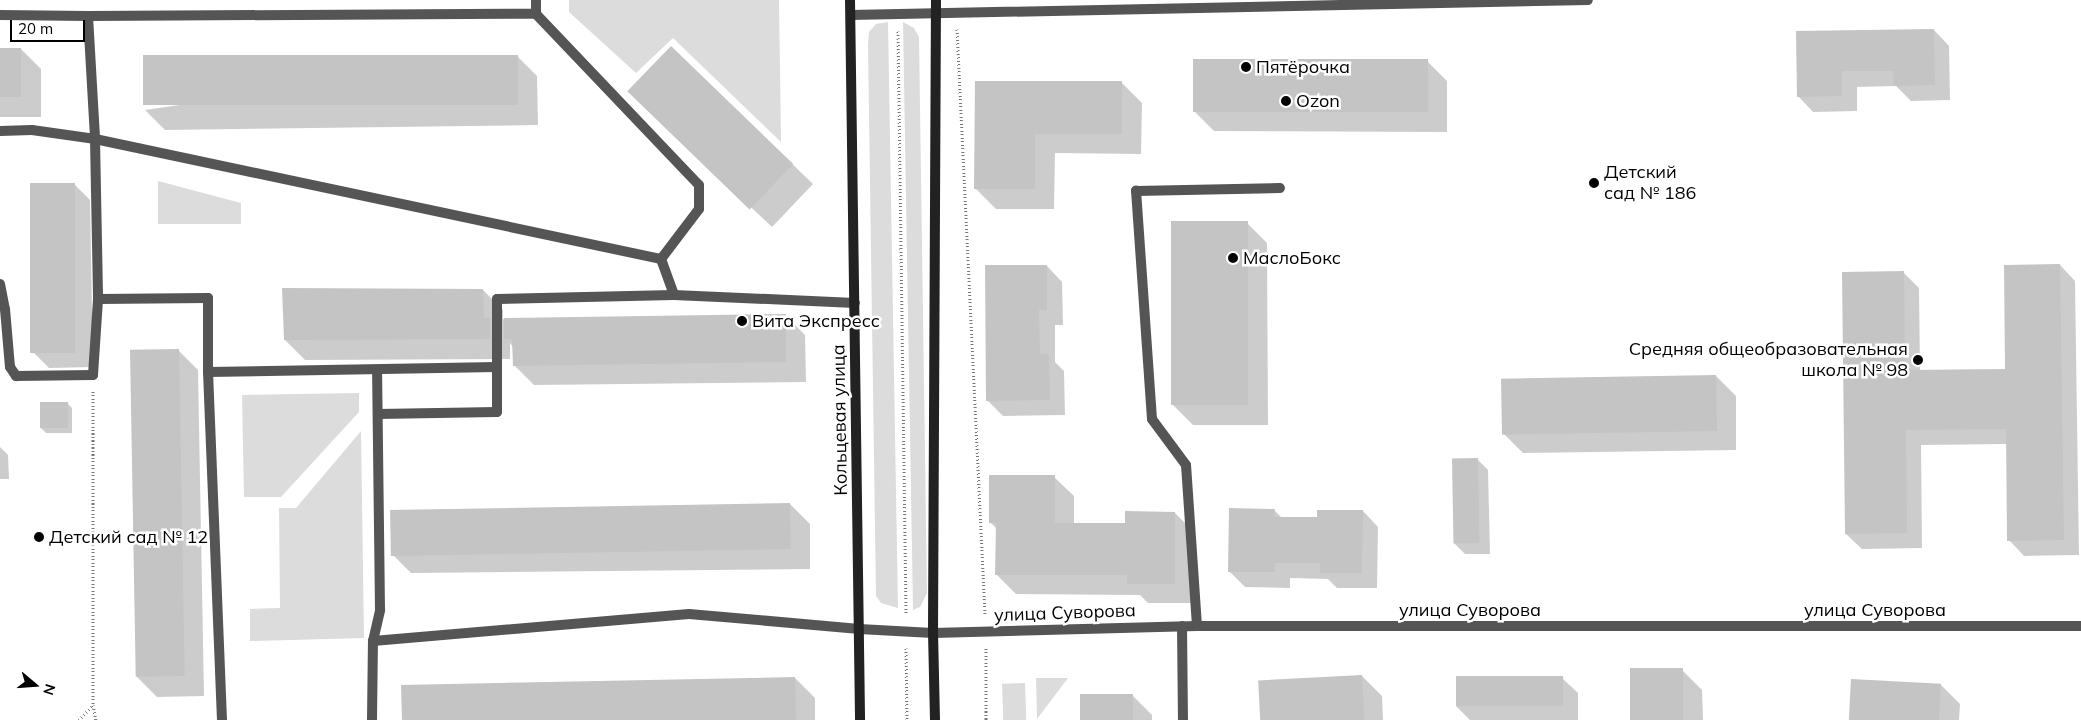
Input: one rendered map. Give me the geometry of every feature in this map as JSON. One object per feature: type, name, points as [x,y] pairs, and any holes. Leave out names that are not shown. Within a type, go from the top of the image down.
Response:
[{"type":"main road","name":"Кольцевая улица","points":[[850,0],[860,720]]},
{"type":"main road","points":[[935,720],[933,633],[936,0]]},
{"type":"street","points":[[536,0],[536,14],[699,185],[700,209],[661,259]]},
{"type":"street","points":[[851,15],[1141,5],[1588,0]]},
{"type":"street","points":[[0,15],[536,14]]},
{"type":"street","points":[[0,284],[5,309],[10,367],[16,376],[93,375],[98,299],[95,139],[88,16]]},
{"type":"street","points":[[0,131],[32,130],[95,139],[661,259]]},
{"type":"street","points":[[1197,626],[1186,465],[1152,419],[1136,192],[1280,188]]},
{"type":"street","points":[[661,259],[674,295]]},
{"type":"street","points":[[378,414],[497,412],[497,299],[674,295],[855,303]]},
{"type":"street","points":[[98,299],[208,298],[208,372],[222,720]]},
{"type":"street","points":[[208,372],[497,367]]},
{"type":"street","points":[[372,720],[373,640],[380,610],[377,370]]},
{"type":"street","name":"улица Суворова","points":[[373,640],[689,614],[859,629],[933,633],[1182,626],[2081,626]]},
{"type":"street","points":[[1182,626],[1183,720]]},
{"type":"path","points":[[956,11],[986,631],[986,720]]},
{"type":"path","points":[[896,12],[899,51],[907,720]]},
{"type":"path","points":[[93,375],[93,705],[96,720]]},
{"type":"path","points":[[79,720],[93,705]]},
{"type":"shaded area","points":[[569,0],[779,0],[781,142],[673,38],[636,73],[569,12]]},
{"type":"shaded area","points":[[888,22],[898,608],[881,603],[876,596],[868,44],[869,32],[876,24]]},
{"type":"shaded area","points":[[903,22],[914,28],[919,37],[927,593],[920,607],[913,610]]},
{"type":"shaded area","points":[[158,181],[241,203],[241,224],[158,224]]},
{"type":"shaded area","points":[[359,393],[359,412],[281,497],[244,497],[242,395]]},
{"type":"shaded area","points":[[361,431],[364,638],[250,641],[250,609],[280,608],[279,508],[296,508]]},
{"type":"shaded area","points":[[1036,678],[1068,678],[1037,719]]},
{"type":"shaded area","points":[[1025,683],[1026,720],[1003,720],[1002,684]]},
{"type":"building","points":[[1934,29],[1935,85],[1894,86],[1893,71],[1842,71],[1842,96],[1797,97],[1796,31]]},
{"type":"building","points":[[671,46],[793,164],[750,209],[627,91]]},
{"type":"building","points":[[0,48],[21,48],[21,97],[0,97]]},
{"type":"building","points":[[143,55],[518,55],[518,105],[143,105]]},
{"type":"building","points":[[1193,59],[1428,59],[1428,112],[1193,112]]},
{"type":"building","points":[[975,81],[1122,81],[1122,134],[1035,134],[1035,189],[974,189]]},
{"type":"building","points":[[30,183],[75,183],[75,353],[30,353]]},
{"type":"building","points":[[1171,221],[1248,221],[1248,405],[1171,405]]},
{"type":"building","points":[[2060,264],[2064,540],[2007,541],[2006,429],[1906,430],[1907,533],[1845,534],[1842,272],[1904,271],[1905,370],[2005,369],[2004,265]]},
{"type":"building","points":[[985,265],[1047,265],[1047,310],[1039,310],[1040,354],[1049,354],[1050,400],[986,401]]},
{"type":"building","points":[[282,288],[483,289],[484,318],[490,318],[490,339],[284,340]]},
{"type":"building","points":[[786,314],[786,362],[513,366],[512,339],[504,339],[504,318]]},
{"type":"building","points":[[179,349],[185,676],[136,677],[130,350]]},
{"type":"building","points":[[1716,375],[1717,431],[1502,435],[1501,379]]},
{"type":"building","points":[[40,402],[68,402],[68,428],[40,428]]},
{"type":"building","points":[[1452,458],[1478,458],[1479,543],[1453,543]]},
{"type":"building","points":[[989,475],[1055,475],[1055,523],[1125,523],[1125,511],[1175,512],[1175,584],[1127,584],[1127,575],[995,575],[996,523],[989,523]]},
{"type":"building","points":[[790,503],[791,549],[391,556],[390,510]]},
{"type":"building","points":[[1229,508],[1275,509],[1274,517],[1317,517],[1317,510],[1363,510],[1362,573],[1320,573],[1320,563],[1275,563],[1275,572],[1228,572]]},
{"type":"building","points":[[1630,668],[1683,668],[1683,720],[1630,720]]},
{"type":"building","points":[[1362,675],[1364,720],[1260,720],[1258,680]]},
{"type":"building","points":[[1456,676],[1563,676],[1563,706],[1456,706]]},
{"type":"building","points":[[795,677],[796,720],[402,720],[401,685]]},
{"type":"building","points":[[1851,679],[1941,684],[1939,720],[1849,720]]},
{"type":"building","points":[[1080,694],[1133,694],[1133,720],[1080,720]]},
{"type":"place","name":"Пятёрочка","points":[[1246,67]]},
{"type":"place","name":"Ozon","points":[[1286,101]]},
{"type":"place","name":"Детский сад № 186","points":[[1594,183]]},
{"type":"place","name":"МаслоБокс","points":[[1233,258]]},
{"type":"place","name":"Вита Экспресс","points":[[742,321]]},
{"type":"place","name":"Средняя общеобразовательная школа № 98","points":[[1918,360]]},
{"type":"place","name":"Детский сад № 12","points":[[39,537]]}]
